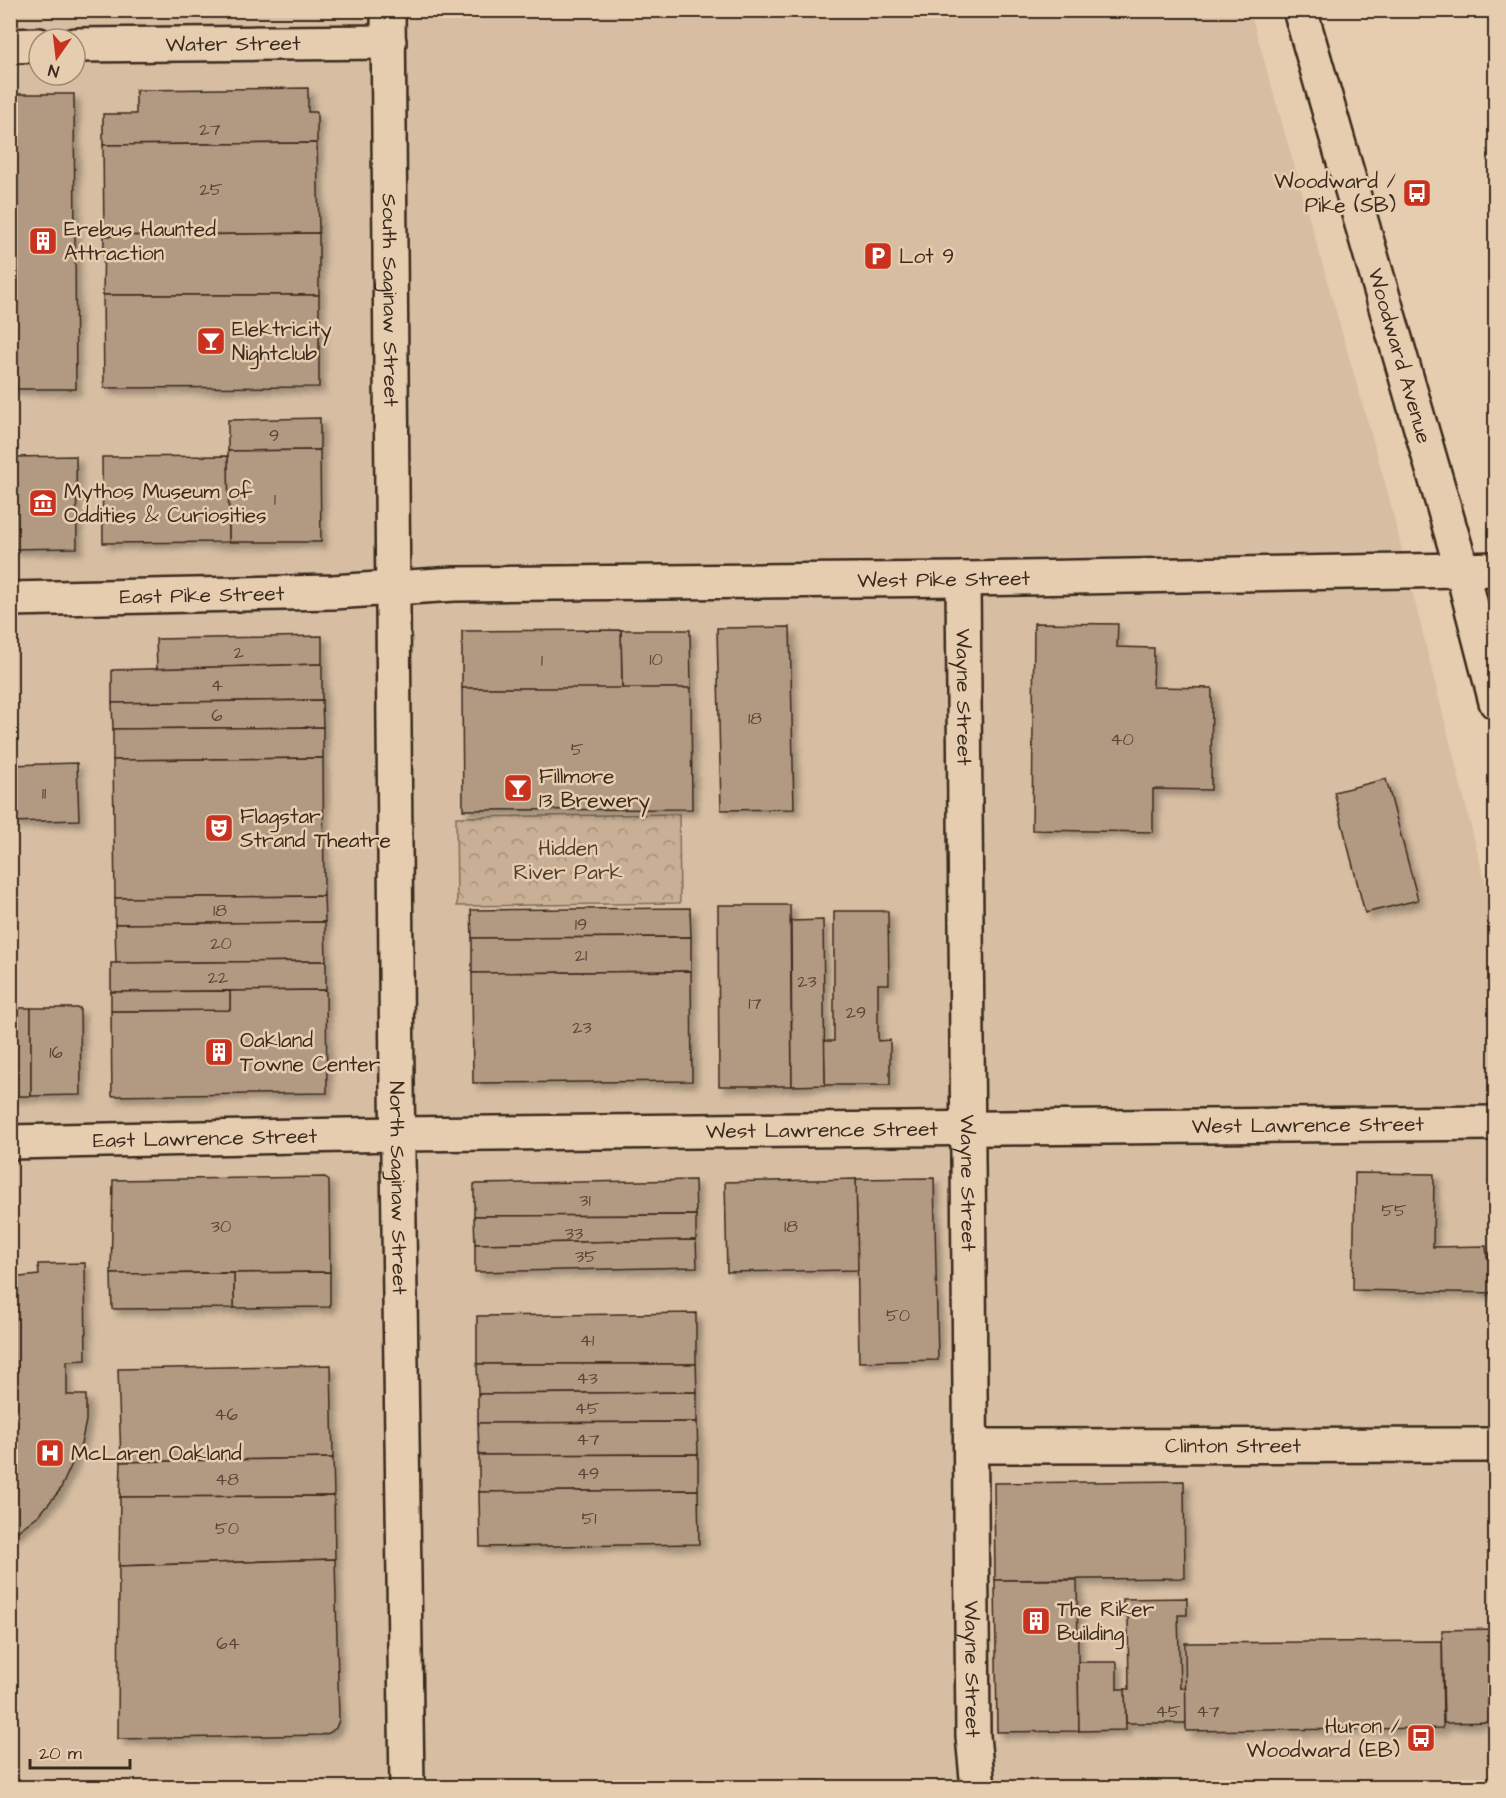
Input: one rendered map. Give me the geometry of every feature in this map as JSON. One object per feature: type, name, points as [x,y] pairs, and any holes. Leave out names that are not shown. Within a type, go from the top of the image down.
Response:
[{"type":"street","name":"Woodward Avenue","points":[[1300,10],[1462,570],[1496,702]]},
{"type":"street","name":"Water Street","points":[[87,44],[388,26]]},
{"type":"street","name":"South Saginaw Street","points":[[388,26],[394,588]]},
{"type":"street","points":[[10,46],[27,45]]},
{"type":"street","name":"West Pike Street","points":[[394,588],[454,584],[963,579],[1496,569]]},
{"type":"street","name":"Wayne Street","points":[[963,579],[973,1736],[978,1788]]},
{"type":"street","name":"East Pike Street","points":[[10,599],[333,592],[394,588]]},
{"type":"street","name":"North Saginaw Street","points":[[394,588],[398,1134],[407,1788]]},
{"type":"street","name":"West Lawrence Street","points":[[398,1134],[1496,1123]]},
{"type":"street","name":"East Lawrence Street","points":[[10,1142],[398,1134]]},
{"type":"street","name":"Clinton Street","points":[[970,1446],[1496,1445]]},
{"type":"shaded area","points":[[11,11],[1250,11],[1386,486],[1495,922],[1495,1787],[11,1788]]},
{"type":"green space","name":"Hidden River Park","points":[[679,814],[680,903],[457,906],[456,817]]},
{"type":"building","points":[[308,88],[308,112],[317,112],[317,143],[103,145],[103,114],[136,114],[136,90]]},
{"type":"building","name":"Erebus Haunted Attraction","points":[[10,94],[74,94],[76,389],[10,389]]},
{"type":"building","points":[[317,143],[319,233],[104,236],[103,145]]},
{"type":"building","points":[[319,233],[319,295],[103,295],[104,236]]},
{"type":"building","name":"Elektricity Nightclub","points":[[103,295],[319,295],[319,387],[104,388]]},
{"type":"building","points":[[320,418],[320,450],[228,451],[228,420]]},
{"type":"building","points":[[320,450],[321,542],[229,542],[228,451]]},
{"type":"building","name":"Mythos Museum of Oddities & Curiosities","points":[[76,456],[77,548],[10,549],[10,457]]},
{"type":"building","points":[[228,456],[229,542],[103,543],[102,457]]},
{"type":"building","points":[[1034,623],[1118,624],[1117,647],[1154,648],[1153,687],[1212,688],[1211,790],[1153,789],[1153,832],[1032,830]]},
{"type":"building","points":[[790,627],[794,809],[721,810],[717,628]]},
{"type":"building","points":[[621,630],[690,630],[691,688],[622,689]]},
{"type":"building","points":[[621,630],[622,689],[462,688],[462,631]]},
{"type":"building","points":[[322,636],[322,664],[157,669],[156,639]]},
{"type":"building","points":[[322,664],[322,700],[112,703],[112,670]]},
{"type":"building","points":[[462,688],[691,688],[692,809],[463,810]]},
{"type":"building","points":[[322,700],[323,727],[113,729],[112,703]]},
{"type":"building","points":[[323,727],[323,758],[113,760],[113,729]]},
{"type":"building","name":"Flagstar Strand Theatre","points":[[323,758],[324,896],[115,898],[113,760]]},
{"type":"building","points":[[77,763],[79,820],[10,822],[10,765]]},
{"type":"building","points":[[1386,779],[1418,900],[1365,913],[1334,792]]},
{"type":"building","points":[[324,896],[325,922],[115,924],[115,898]]},
{"type":"building","points":[[718,905],[790,905],[792,1086],[719,1086]]},
{"type":"building","points":[[690,908],[691,937],[472,938],[471,910]]},
{"type":"building","points":[[834,911],[888,911],[889,984],[878,984],[878,1041],[890,1040],[890,1085],[825,1085],[824,1041],[834,1041]]},
{"type":"building","points":[[823,920],[825,1085],[792,1086],[791,921]]},
{"type":"building","points":[[325,922],[326,961],[116,963],[115,924]]},
{"type":"building","points":[[691,937],[691,971],[472,973],[472,938]]},
{"type":"building","points":[[326,961],[326,990],[111,992],[111,963]]},
{"type":"building","points":[[691,971],[692,1081],[473,1083],[472,973]]},
{"type":"building","name":"Oakland Towne Center","points":[[326,990],[327,1093],[112,1096],[111,1011],[230,1010],[230,991]]},
{"type":"building","points":[[230,991],[230,1010],[111,1011],[111,992]]},
{"type":"building","points":[[10,1008],[31,1008],[31,1096],[10,1096]]},
{"type":"building","points":[[31,1008],[80,1008],[81,1095],[31,1096]]},
{"type":"building","points":[[1355,1173],[1434,1174],[1433,1247],[1486,1246],[1487,1257],[1496,1257],[1496,1293],[1353,1290]]},
{"type":"building","points":[[325,1177],[329,1181],[330,1272],[111,1274],[113,1180]]},
{"type":"building","points":[[934,1178],[938,1360],[859,1362],[856,1179]]},
{"type":"building","points":[[856,1179],[858,1270],[727,1272],[725,1182]]},
{"type":"building","points":[[695,1180],[696,1215],[474,1216],[474,1184]]},
{"type":"building","points":[[696,1215],[696,1240],[475,1244],[474,1216]]},
{"type":"building","points":[[696,1240],[697,1267],[475,1272],[475,1244]]},
{"type":"building","points":[[85,1263],[86,1360],[67,1361],[67,1395],[86,1395],[86,1421],[81,1444],[60,1490],[40,1514],[10,1537],[10,1278],[39,1275],[38,1264]]},
{"type":"building","points":[[330,1272],[330,1307],[234,1308],[234,1273]]},
{"type":"building","points":[[234,1273],[234,1308],[112,1309],[111,1274]]},
{"type":"building","points":[[696,1313],[696,1364],[477,1364],[477,1316]]},
{"type":"building","points":[[477,1364],[696,1364],[697,1392],[478,1394]]},
{"type":"building","points":[[331,1365],[333,1458],[121,1462],[118,1369]]},
{"type":"building","points":[[697,1392],[697,1422],[478,1423],[478,1394]]},
{"type":"building","points":[[697,1422],[698,1454],[479,1455],[478,1423]]},
{"type":"building","points":[[698,1454],[698,1490],[479,1492],[479,1455]]},
{"type":"building","points":[[333,1458],[334,1496],[120,1497],[121,1462]]},
{"type":"building","points":[[1184,1481],[1185,1578],[995,1580],[994,1483]]},
{"type":"building","points":[[698,1490],[699,1544],[480,1547],[479,1492]]},
{"type":"building","points":[[334,1496],[335,1559],[119,1566],[120,1497]]},
{"type":"building","points":[[335,1559],[339,1720],[336,1728],[321,1735],[118,1739],[119,1566]]},
{"type":"building","name":"The Riker Building","points":[[995,1580],[1077,1580],[1079,1731],[997,1732]]},
{"type":"building","points":[[1187,1598],[1187,1615],[1178,1615],[1180,1688],[1186,1688],[1186,1723],[1126,1723],[1125,1689],[1129,1689],[1128,1616],[1123,1616],[1123,1599]]},
{"type":"building","points":[[1496,1629],[1496,1722],[1444,1723],[1442,1630]]},
{"type":"building","points":[[1442,1641],[1443,1728],[1186,1731],[1185,1643]]},
{"type":"building","points":[[1078,1662],[1117,1662],[1117,1689],[1125,1689],[1126,1730],[1079,1731]]},
{"type":"place","name":"Woodward / Pike (SB)","points":[[1417,193]]},
{"type":"place","name":"Erebus Haunted Attraction","points":[[43,241]]},
{"type":"place","name":"Lot 9","points":[[878,256]]},
{"type":"place","name":"Elektricity Nightclub","points":[[211,341]]},
{"type":"place","name":"Mythos Museum of Oddities & Curiosities","points":[[43,503]]},
{"type":"place","name":"Fillmore 13 Brewery","points":[[518,788]]},
{"type":"place","name":"Flagstar Strand Theatre","points":[[219,828]]},
{"type":"place","name":"Oakland Towne Center","points":[[219,1052]]},
{"type":"place","name":"McLaren Oakland","points":[[50,1453]]},
{"type":"place","name":"The Riker Building","points":[[1036,1621]]},
{"type":"place","name":"Huron / Woodward (EB)","points":[[1421,1738]]}]
